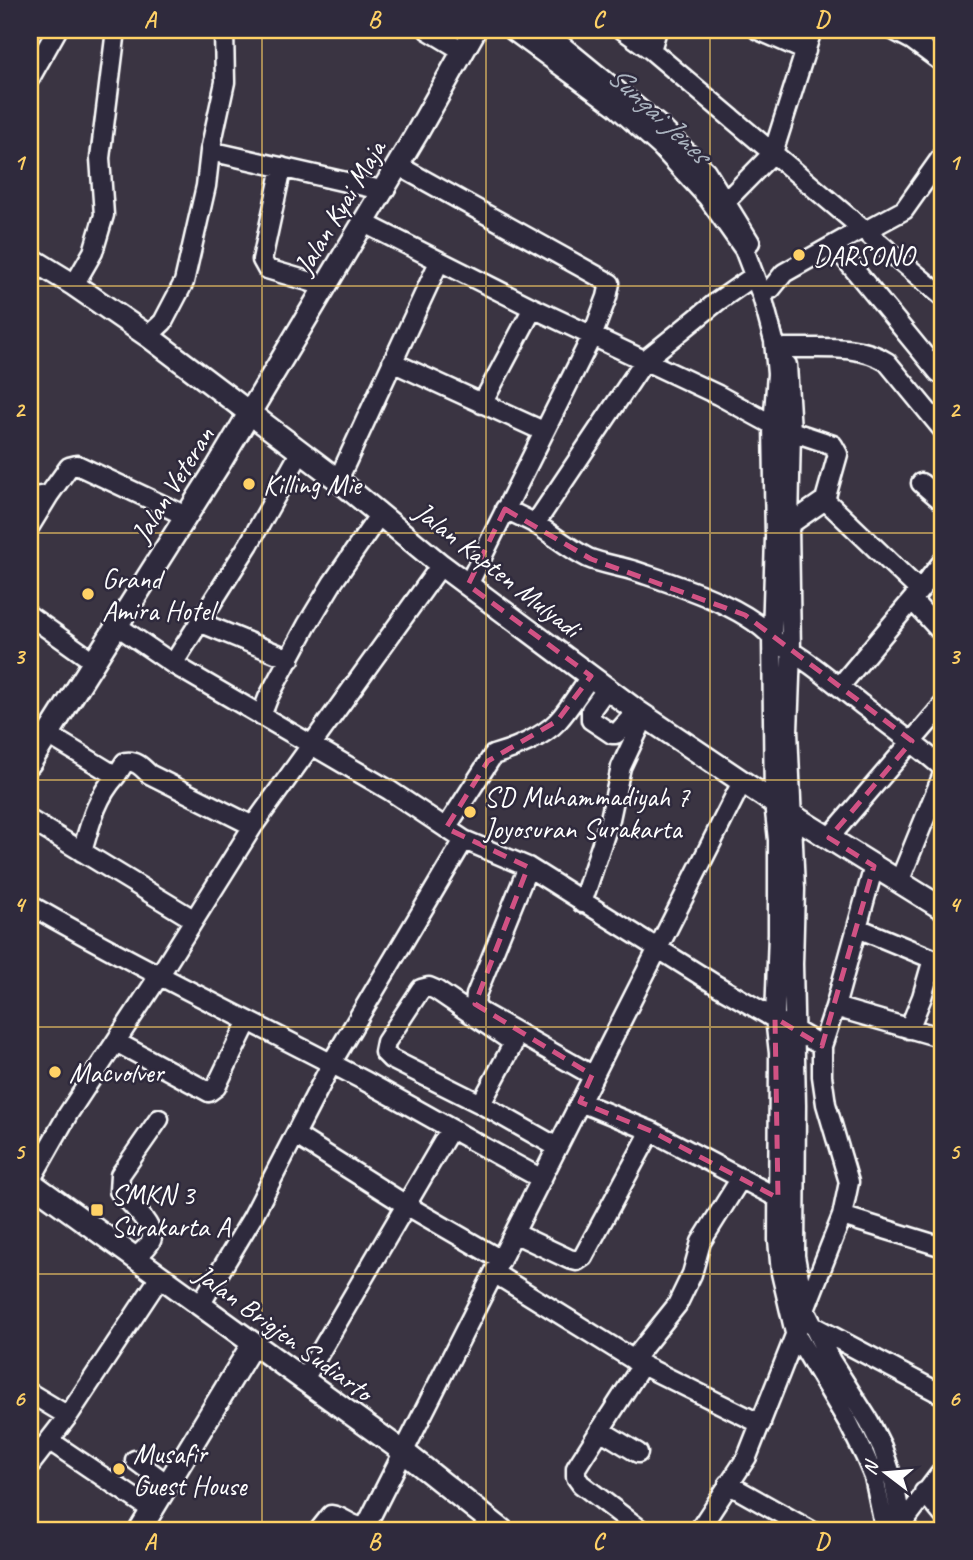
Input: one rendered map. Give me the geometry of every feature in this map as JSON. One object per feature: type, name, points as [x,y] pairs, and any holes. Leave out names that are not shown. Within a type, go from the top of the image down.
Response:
[{"type":"main road","name":"Jalan Kyai Maja","points":[[250,412],[475,30]]},
{"type":"main road","name":"Jalan Kapten Mulyadi","points":[[30,258],[148,336],[250,412],[441,565],[641,714],[742,782],[943,909]]},
{"type":"main road","name":"Jalan Veteran","points":[[31,759],[250,412]]},
{"type":"main road","name":"Jalan Brigjen Sudiarto","points":[[30,1182],[405,1453],[489,1526]]},
{"type":"main road","points":[[140,1530],[252,1345]]},
{"type":"street","points":[[30,78],[57,30]]},
{"type":"street","points":[[74,285],[93,251],[104,215],[100,158],[116,30]]},
{"type":"street","points":[[148,336],[163,322],[184,282],[206,186],[210,151],[225,82],[224,30]]},
{"type":"street","points":[[428,30],[463,51]]},
{"type":"street","points":[[512,30],[615,106],[661,147],[708,198],[744,248],[774,341],[789,525],[782,645]]},
{"type":"street","points":[[542,30],[659,125],[706,171],[751,244],[771,289],[785,348],[775,537],[788,732],[783,808],[795,889],[793,964],[779,1053],[778,1240],[781,1273],[803,1322],[878,1438],[894,1483],[897,1528]]},
{"type":"street","points":[[623,30],[651,50],[943,297]]},
{"type":"street","points":[[651,50],[657,30]]},
{"type":"street","points":[[758,30],[806,51]]},
{"type":"street","points":[[726,201],[773,153],[812,30]]},
{"type":"street","points":[[892,30],[916,35],[943,63]]},
{"type":"street","points":[[210,151],[381,190]]},
{"type":"street","points":[[771,289],[784,273],[904,210],[943,155]]},
{"type":"street","points":[[397,165],[606,280],[610,288],[593,334],[468,584]]},
{"type":"street","points":[[282,167],[262,260],[267,269],[325,286]]},
{"type":"street","points":[[362,222],[533,308],[593,334],[782,427],[833,445],[837,451],[836,464],[825,500],[789,525]]},
{"type":"street","points":[[834,245],[939,373]]},
{"type":"street","points":[[338,480],[439,262]]},
{"type":"street","points":[[535,524],[645,360],[718,301],[754,276]]},
{"type":"street","points":[[482,404],[533,308]]},
{"type":"street","points":[[785,348],[863,350],[876,354],[887,362],[943,430]]},
{"type":"street","points":[[392,362],[543,431]]},
{"type":"street","points":[[173,664],[249,544],[301,451]]},
{"type":"street","points":[[30,526],[69,467],[77,465],[186,516]]},
{"type":"street","points":[[921,483],[943,502]]},
{"type":"street","points":[[30,494],[35,497],[49,495]]},
{"type":"street","points":[[825,500],[916,595],[943,634]]},
{"type":"street","points":[[505,509],[535,524],[591,559],[633,570],[745,615],[912,740],[943,768]]},
{"type":"street","points":[[261,716],[268,698],[333,582],[380,514]]},
{"type":"street","points":[[840,686],[943,561]]},
{"type":"street","points":[[30,1182],[68,1114],[253,826],[441,565]]},
{"type":"street","points":[[30,615],[93,662]]},
{"type":"street","points":[[199,622],[290,659]]},
{"type":"street","points":[[116,625],[173,664],[389,790],[464,840],[528,867],[822,1046]]},
{"type":"street","points":[[446,828],[494,755],[528,740],[558,721],[599,682]]},
{"type":"street","points":[[599,682],[591,710],[592,720],[616,734],[641,714]]},
{"type":"street","points":[[829,838],[943,705]]},
{"type":"street","points":[[582,902],[610,819],[621,767],[641,714]]},
{"type":"street","points":[[47,734],[116,776]]},
{"type":"street","points":[[82,852],[97,803],[125,762],[130,761],[140,765],[149,774],[253,826]]},
{"type":"street","points":[[899,882],[943,774]]},
{"type":"street","points":[[319,1530],[331,1515],[358,1527],[366,1526],[742,782]]},
{"type":"street","points":[[30,820],[193,919]]},
{"type":"street","points":[[200,1306],[252,1218],[331,1066],[464,840]]},
{"type":"street","points":[[699,1530],[747,1457],[803,1322],[842,1216],[849,1181],[826,1104],[822,1046],[874,866]]},
{"type":"street","points":[[528,867],[476,995],[475,1004],[479,1011],[592,1075]]},
{"type":"street","points":[[30,905],[247,1023],[364,1081],[542,1179]]},
{"type":"street","points":[[858,928],[932,958],[930,972],[909,1029]]},
{"type":"street","points":[[483,1100],[512,1046],[512,1041],[436,990],[429,987],[421,989],[386,1042],[384,1052],[390,1059],[481,1104],[557,1147]]},
{"type":"street","points":[[835,1007],[943,1038]]},
{"type":"street","points":[[116,1042],[209,1091],[216,1087],[247,1023]]},
{"type":"street","points":[[784,1024],[795,1256],[803,1322]]},
{"type":"street","points":[[580,1102],[651,1131],[778,1198]]},
{"type":"street","points":[[135,1258],[151,1241],[152,1234],[146,1222],[119,1191],[120,1175],[159,1119]]},
{"type":"street","points":[[303,1381],[450,1130]]},
{"type":"street","points":[[514,1233],[569,1258],[578,1261],[583,1258],[651,1131]]},
{"type":"street","points":[[295,1135],[498,1266],[638,1363],[761,1424]]},
{"type":"street","points":[[642,1530],[581,1484],[576,1477],[576,1468],[638,1363],[677,1305],[692,1274],[701,1241],[741,1178]]},
{"type":"street","points":[[842,1216],[943,1247]]},
{"type":"street","points":[[30,1465],[68,1416],[160,1277]]},
{"type":"street","points":[[803,1322],[943,1395]]},
{"type":"street","points":[[30,1393],[68,1416]]},
{"type":"street","points":[[600,1430],[638,1452]]},
{"type":"street","points":[[50,1441],[152,1510]]},
{"type":"street","points":[[135,1460],[167,1483]]},
{"type":"street","points":[[897,1528],[943,1470]]},
{"type":"street","points":[[729,1484],[810,1530]]},
{"type":"street","points":[[924,1492],[943,1515]]},
{"type":"highlighted area","points":[[505,509],[591,559],[745,615],[912,741],[829,838],[874,866],[822,1046],[775,1018],[778,1198],[651,1131],[580,1102],[592,1075],[475,1004],[528,867],[446,828],[488,761],[557,721],[591,676],[468,585]]},
{"type":"place","name":"DARSONO","points":[[799,255]]},
{"type":"place","name":"Killing Mie","points":[[249,484]]},
{"type":"place","name":"Grand Amira Hotel","points":[[88,594]]},
{"type":"place","name":"SD Muhammadiyah 7 Joyosuran Surakarta","points":[[470,812]]},
{"type":"place","name":"Macvolver","points":[[55,1072]]},
{"type":"place","name":"SMKN 3 Surakarta A","points":[[97,1210]]},
{"type":"place","name":"Musafir Guest House","points":[[119,1469]]},
{"type":"water label","name":"Sungai Jenes","points":[[659,114]]}]
